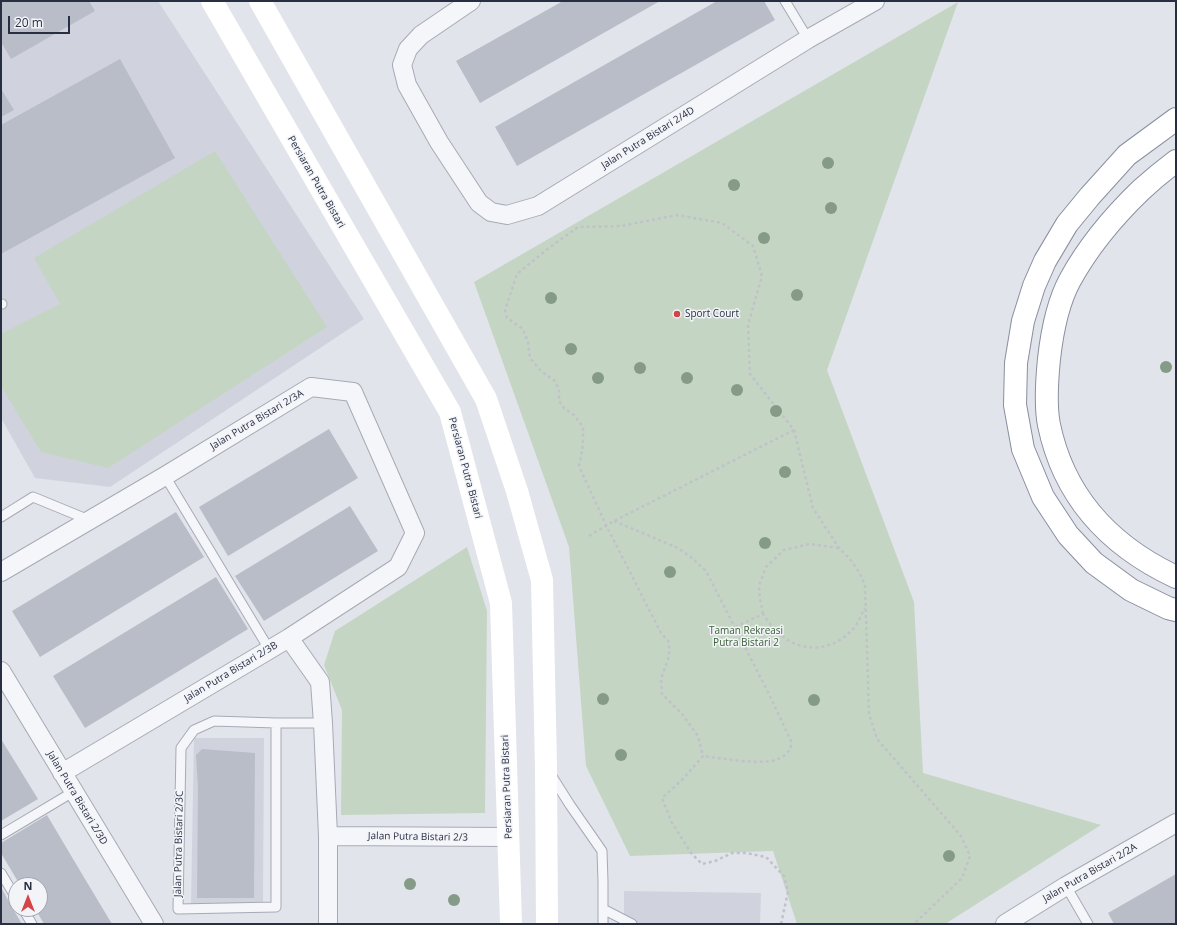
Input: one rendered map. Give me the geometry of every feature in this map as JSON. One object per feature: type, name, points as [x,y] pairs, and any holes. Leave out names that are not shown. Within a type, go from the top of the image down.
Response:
[{"type":"main road","name":"Persiaran Putra Bistari","points":[[212,1],[450,412],[501,603],[511,924]]},
{"type":"main road","points":[[263,2],[486,399],[517,491],[542,580],[546,767],[547,924]]},
{"type":"main road","points":[[1176,119],[1127,155],[1090,196],[1068,224],[1045,261],[1034,286],[1023,321],[1016,363],[1015,405],[1023,449],[1043,497],[1068,535],[1094,563],[1131,590],[1168,608],[1176,610]]},
{"type":"main road","points":[[1176,161],[1141,190],[1112,221],[1087,253],[1069,281],[1055,317],[1047,380],[1049,424],[1058,457],[1073,491],[1096,520],[1119,542],[1153,566],[1176,577]]},
{"type":"street","name":"Jalan Putra Bistari 2/4D","points":[[471,1],[421,35],[408,50],[402,65],[407,85],[439,142],[478,203],[491,212],[506,214],[519,212],[538,206],[808,39],[875,1]]},
{"type":"street","name":"Jalan Putra Bistari 2/3A","points":[[1,572],[165,476],[311,387],[353,392],[415,533],[398,567]]},
{"type":"street","name":"Jalan Putra Bistari 2/3B","points":[[62,773],[289,638],[398,567]]},
{"type":"street","points":[[289,638],[320,682],[328,836],[328,924]]},
{"type":"street","name":"Jalan Putra Bistari 2/3D","points":[[1,671],[154,924]]},
{"type":"street","name":"Jalan Putra Bistari 2/2A","points":[[1005,924],[1066,886],[1176,823]]},
{"type":"street","name":"Jalan Putra Bistari 2/3","points":[[328,836],[509,838]]},
{"type":"lane","points":[[785,1],[808,39]]},
{"type":"lane","points":[[165,476],[269,649]]},
{"type":"lane","points":[[1,516],[33,497],[90,520]]},
{"type":"lane","name":"Jalan Putra Bistari 2/3C","points":[[276,723],[276,907],[178,909],[181,748],[194,730],[214,721],[323,723]]},
{"type":"lane","points":[[546,767],[570,805],[602,850],[603,924]]},
{"type":"lane","points":[[1,835],[74,792]]},
{"type":"lane","points":[[1,873],[8,885]]},
{"type":"lane","points":[[1066,886],[1088,924]]},
{"type":"lane","points":[[603,909],[632,924]]},
{"type":"path","points":[[702,756],[698,736],[682,714],[662,694],[661,679],[669,656],[669,642],[661,633],[606,525],[579,466],[583,444],[583,427],[574,415],[564,408],[559,400],[559,389],[554,380],[541,371],[530,358],[528,342],[524,329],[507,318],[506,310],[517,274],[550,247],[578,227],[621,226],[677,215],[722,224],[753,246],[762,276],[748,325],[750,374],[794,430],[813,508],[839,548],[850,559],[859,572],[865,586],[869,714],[877,739],[961,836],[970,856],[962,878],[914,924]]},
{"type":"path","points":[[589,536],[606,525],[794,430]]},
{"type":"path","points":[[614,521],[678,548],[706,571],[768,692],[792,743],[790,752],[778,760],[751,762],[702,756]]},
{"type":"path","points":[[839,548],[810,544],[784,550],[766,567],[759,586],[763,614],[780,635],[786,639],[793,643],[817,649],[836,643],[853,629],[865,608]]},
{"type":"path","points":[[735,627],[763,614]]},
{"type":"path","points":[[702,756],[683,779],[662,798],[671,821],[691,853],[702,864],[715,861],[732,853],[746,853],[766,857],[784,876],[788,892],[781,924]]},
{"type":"shaded area","points":[[1,1],[158,1],[364,319],[110,487],[35,478],[1,418]]},
{"type":"shaded area","points":[[194,738],[264,738],[263,903],[191,905]]},
{"type":"shaded area","points":[[624,891],[761,893],[760,924],[624,924]]},
{"type":"green space","name":"Taman Rekreasi Putra Bistari 2","points":[[958,2],[827,370],[914,602],[923,773],[1101,825],[945,924],[797,924],[773,851],[630,856],[586,766],[569,547],[474,282]]},
{"type":"green space","points":[[215,151],[327,327],[108,468],[41,452],[1,386],[1,334],[60,304],[34,258]]},
{"type":"green space","points":[[467,547],[487,611],[485,813],[341,815],[342,710],[324,665],[335,631]]},
{"type":"building","points":[[4,1],[89,1],[95,11],[11,59],[1,42],[1,3]]},
{"type":"building","points":[[563,1],[660,1],[480,103],[456,61]]},
{"type":"building","points":[[717,1],[764,1],[775,20],[517,166],[495,127]]},
{"type":"building","points":[[120,59],[175,158],[1,254],[1,125]]},
{"type":"building","points":[[1,89],[14,110],[1,117]]},
{"type":"building","points":[[329,429],[358,478],[228,556],[199,507]]},
{"type":"building","points":[[350,506],[378,551],[264,621],[235,576]]},
{"type":"building","points":[[176,512],[204,557],[40,657],[12,611]]},
{"type":"building","points":[[216,577],[248,629],[85,728],[53,676]]},
{"type":"building","points":[[1,739],[38,799],[1,821]]},
{"type":"building","points":[[202,749],[255,753],[254,898],[197,898],[198,788],[196,755]]},
{"type":"building","points":[[47,815],[112,924],[44,924],[40,917],[48,917],[48,877],[15,877],[1,853],[1,843]]},
{"type":"building","points":[[1176,874],[1176,924],[1114,924],[1108,913]]},
{"type":"building","points":[[1,887],[8,900],[8,917],[18,917],[22,924],[1,924]]},
{"type":"place","name":"Sport Court","points":[[677,314]]}]
